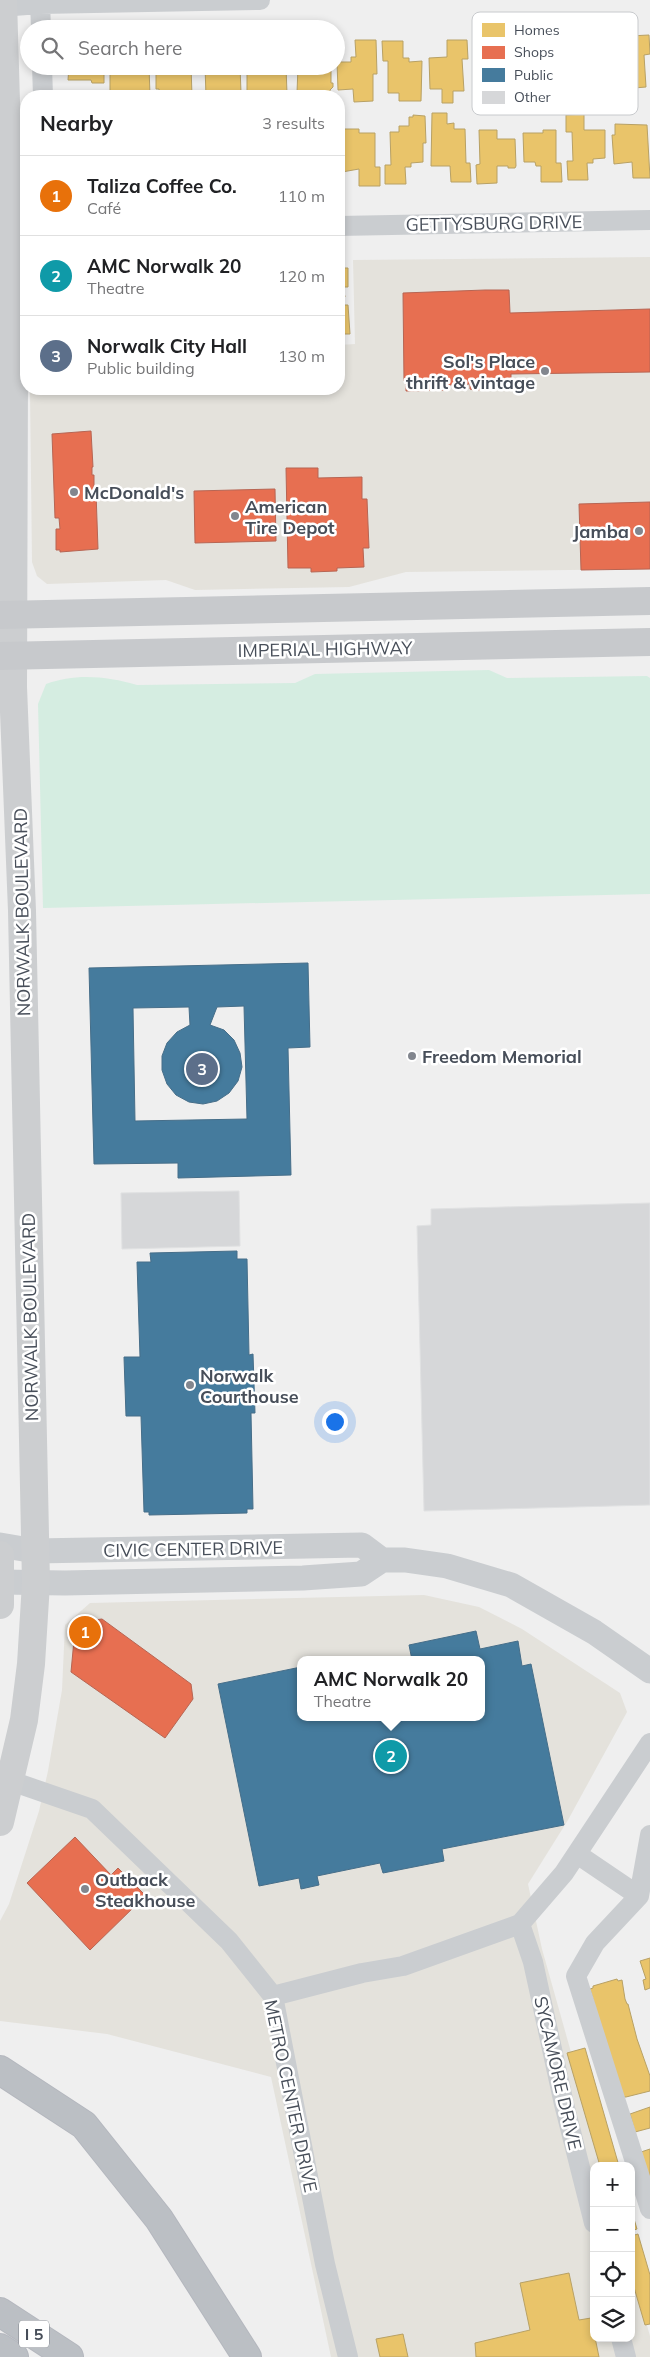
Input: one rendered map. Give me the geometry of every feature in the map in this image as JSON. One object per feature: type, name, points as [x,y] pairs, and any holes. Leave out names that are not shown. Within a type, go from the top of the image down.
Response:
[{"type":"highway","points":[[0,2070],[84,2126],[158,2219],[247,2357]]},
{"type":"highway","name":"I 5","points":[[0,2312],[69,2357]]},
{"type":"highway","points":[[0,2348],[14,2357]]},
{"type":"main road","name":"NORWALK BOULEVARD","points":[[0,1822],[24,1720],[32,1664],[36,1583],[22,911],[6,615],[14,376],[2,5]]},
{"type":"main road","points":[[6,615],[650,601]]},
{"type":"main road","name":"IMPERIAL HIGHWAY","points":[[7,656],[650,642]]},
{"type":"main road","points":[[0,1555],[0,1593]]},
{"type":"street","points":[[2,5],[40,2],[260,0]]},
{"type":"street","points":[[40,2],[41,20]]},
{"type":"street","points":[[42,75],[43,90]]},
{"type":"street","name":"GETTYSBURG DRIVE","points":[[345,226],[650,220]]},
{"type":"street","name":"CIVIC CENTER DRIVE","points":[[0,1546],[35,1551],[362,1546],[382,1560],[361,1574],[342,1576],[36,1583],[0,1593]]},
{"type":"street","points":[[382,1560],[405,1560],[447,1566],[511,1585],[594,1632],[650,1671]]},
{"type":"street","points":[[273,1996],[362,1973],[403,1966],[520,1924],[564,1873],[650,1742]]},
{"type":"street","name":"METRO CENTER DRIVE","points":[[11,1781],[92,1809],[229,1941],[273,1996],[325,2264],[348,2357]]},
{"type":"street","points":[[650,1835],[638,1896],[595,1943],[576,1976],[650,2208]]},
{"type":"street","points":[[577,1854],[638,1896]]},
{"type":"street","name":"SYCAMORE DRIVE","points":[[520,1924],[533,1962],[564,2104],[590,2207]]},
{"type":"street","points":[[622,2342],[626,2357]]},
{"type":"shaded area","points":[[650,257],[650,569],[406,572],[349,587],[195,590],[166,580],[47,584],[37,576],[32,562],[30,395],[345,395],[345,345],[355,344],[353,260]]},
{"type":"shaded area","points":[[424,1595],[479,1607],[522,1629],[620,1693],[627,1712],[568,1820],[528,1884],[542,1949],[602,2162],[590,2162],[590,2342],[635,2342],[635,2283],[650,2336],[650,2357],[331,2357],[271,2077],[107,2034],[0,2021],[0,1921],[9,1904],[39,1811],[62,1690],[65,1625],[90,1603]]},
{"type":"green space","points":[[489,670],[507,678],[647,676],[650,678],[650,894],[43,908],[38,704],[46,684],[80,677],[114,679],[137,685],[295,683],[315,674]]},
{"type":"building: Homes","points":[[649,35],[650,54],[644,55],[646,87],[638,88],[638,36]]},
{"type":"building: Homes","points":[[355,40],[376,40],[377,74],[373,74],[373,101],[354,102],[353,89],[338,90],[337,75],[345,75],[345,62],[351,62],[351,57],[356,57]]},
{"type":"building: Homes","points":[[447,40],[467,40],[468,59],[462,59],[464,91],[453,91],[453,103],[442,103],[442,89],[430,89],[429,58],[447,57]]},
{"type":"building: Homes","points":[[382,41],[403,41],[403,58],[409,58],[409,62],[422,61],[421,101],[399,101],[399,93],[388,93],[388,61],[383,61]]},
{"type":"building: Homes","points":[[68,75],[104,75],[104,83],[92,83],[91,80],[68,80]]},
{"type":"building: Homes","points":[[110,75],[149,75],[150,90],[110,90]]},
{"type":"building: Homes","points":[[156,75],[191,75],[192,90],[156,89]]},
{"type":"building: Homes","points":[[205,75],[240,75],[241,90],[206,90]]},
{"type":"building: Homes","points":[[247,75],[286,75],[287,90],[247,90]]},
{"type":"building: Homes","points":[[298,75],[331,75],[333,87],[330,90],[297,90]]},
{"type":"building: Homes","points":[[432,113],[447,113],[447,124],[454,123],[454,129],[465,129],[466,163],[470,163],[471,182],[451,182],[450,166],[431,166]]},
{"type":"building: Homes","points":[[413,115],[425,116],[426,143],[423,143],[423,162],[411,163],[411,167],[405,167],[406,184],[385,184],[385,165],[391,165],[390,132],[399,132],[399,126],[409,126],[409,117],[413,117]]},
{"type":"building: Homes","points":[[566,115],[584,115],[584,130],[605,130],[605,158],[593,159],[593,163],[587,163],[588,180],[568,180],[567,161],[573,161],[572,132],[566,132]]},
{"type":"building: Homes","points":[[615,124],[647,125],[650,178],[633,178],[632,162],[614,164],[612,135],[615,135]]},
{"type":"building: Homes","points":[[345,129],[359,129],[359,133],[375,133],[375,167],[380,167],[380,186],[359,186],[359,169],[345,171]]},
{"type":"building: Homes","points":[[479,130],[497,130],[497,139],[515,139],[516,166],[515,168],[508,168],[508,166],[497,166],[497,183],[477,184],[476,165],[480,164]]},
{"type":"building: Homes","points":[[543,130],[556,130],[556,163],[561,163],[562,182],[541,182],[541,166],[536,166],[535,162],[524,162],[523,133],[543,133]]},
{"type":"building: Homes","points":[[345,268],[348,268],[348,287],[345,287]]},
{"type":"building: Homes","points":[[345,305],[348,305],[350,334],[345,334]]},
{"type":"building: Homes","points":[[650,1958],[650,1988],[645,1990],[643,1980],[646,1979],[640,1961]]},
{"type":"building: Homes","points":[[617,1979],[618,1981],[622,1980],[625,1999],[650,2076],[650,2091],[626,2097],[621,2097],[590,1989],[593,1986]]},
{"type":"building: Homes","points":[[585,2048],[618,2162],[599,2162],[567,2053]]},
{"type":"building: Homes","points":[[650,2107],[650,2128],[635,2132],[630,2114]]},
{"type":"building: Homes","points":[[650,2149],[650,2182],[641,2152]]},
{"type":"building: Homes","points":[[638,2234],[650,2275],[650,2324],[645,2325],[635,2291],[635,2235]]},
{"type":"building: Homes","points":[[569,2273],[579,2320],[590,2318],[590,2342],[596,2342],[599,2357],[476,2357],[475,2343],[530,2330],[520,2283]]},
{"type":"building: Homes","points":[[403,2334],[408,2357],[380,2357],[376,2339]]},
{"type":"building: Shops","points":[[509,290],[510,313],[650,309],[650,372],[511,374],[511,389],[473,390],[470,389],[470,384],[449,385],[449,390],[406,391],[406,381],[404,381],[403,293]]},
{"type":"building: Shops","name":"McDonald's","points":[[91,431],[92,475],[94,475],[94,492],[96,492],[98,549],[60,552],[60,550],[56,550],[56,529],[60,529],[59,518],[55,518],[52,434]]},
{"type":"building: Shops","points":[[286,468],[318,468],[318,478],[362,477],[362,499],[367,499],[369,548],[363,548],[364,567],[337,568],[337,571],[311,572],[311,568],[288,568]]},
{"type":"building: Shops","name":"American Tire Depot","points":[[275,489],[276,541],[195,543],[194,491]]},
{"type":"building: Shops","points":[[650,502],[650,569],[581,570],[579,504]]},
{"type":"building: Shops","points":[[102,1619],[191,1684],[193,1699],[165,1738],[71,1672],[74,1640],[87,1621]]},
{"type":"building: Shops","name":"Outback Steakhouse","points":[[75,1837],[111,1875],[118,1868],[144,1894],[137,1901],[138,1903],[90,1950],[27,1883]]},
{"type":"building: Public","points":[[308,963],[310,1047],[288,1048],[291,1175],[178,1178],[178,1163],[94,1164],[89,968]],"holes":[[[244,1006],[247,1119],[135,1121],[133,1008],[189,1007],[190,1025],[177,1032],[167,1043],[162,1056],[162,1070],[167,1084],[176,1095],[189,1102],[203,1104],[217,1101],[229,1093],[238,1081],[242,1067],[240,1053],[234,1040],[224,1030],[210,1025],[217,1007]]]},
{"type":"building: Public","name":"Norwalk Courthouse","points":[[237,1251],[237,1259],[247,1259],[249,1355],[253,1354],[255,1413],[251,1413],[253,1509],[247,1509],[247,1513],[149,1515],[149,1512],[144,1512],[141,1416],[126,1416],[124,1357],[140,1357],[137,1262],[151,1262],[150,1253]]},
{"type":"building: Public","points":[[476,1631],[480,1649],[518,1641],[522,1666],[531,1664],[564,1825],[442,1849],[444,1861],[383,1873],[380,1863],[317,1876],[319,1885],[301,1889],[299,1878],[259,1886],[218,1684],[297,1668],[297,1721],[485,1721],[485,1656],[411,1656],[409,1645]]},
{"type":"building: Other","points":[[239,1191],[240,1246],[122,1249],[121,1193]]},
{"type":"building: Other","points":[[650,1203],[650,1505],[424,1511],[417,1226],[431,1225],[431,1209]]},
{"type":"place","name":"Sol's Place thrift & vintage","points":[[545,371]]},
{"type":"place","name":"McDonald's","points":[[74,492]]},
{"type":"place","name":"American Tire Depot","points":[[235,516]]},
{"type":"place","name":"Jamba","points":[[639,531]]},
{"type":"place","name":"Freedom Memorial","points":[[412,1056]]},
{"type":"place","name":"Norwalk City Hall","points":[[202,1069]]},
{"type":"place","name":"Norwalk Courthouse","points":[[190,1385]]},
{"type":"place","name":"Taliza Coffee Co.","points":[[85,1632]]},
{"type":"place","name":"AMC Norwalk 20","points":[[391,1756]]},
{"type":"place","name":"Outback Steakhouse","points":[[85,1889]]}]
